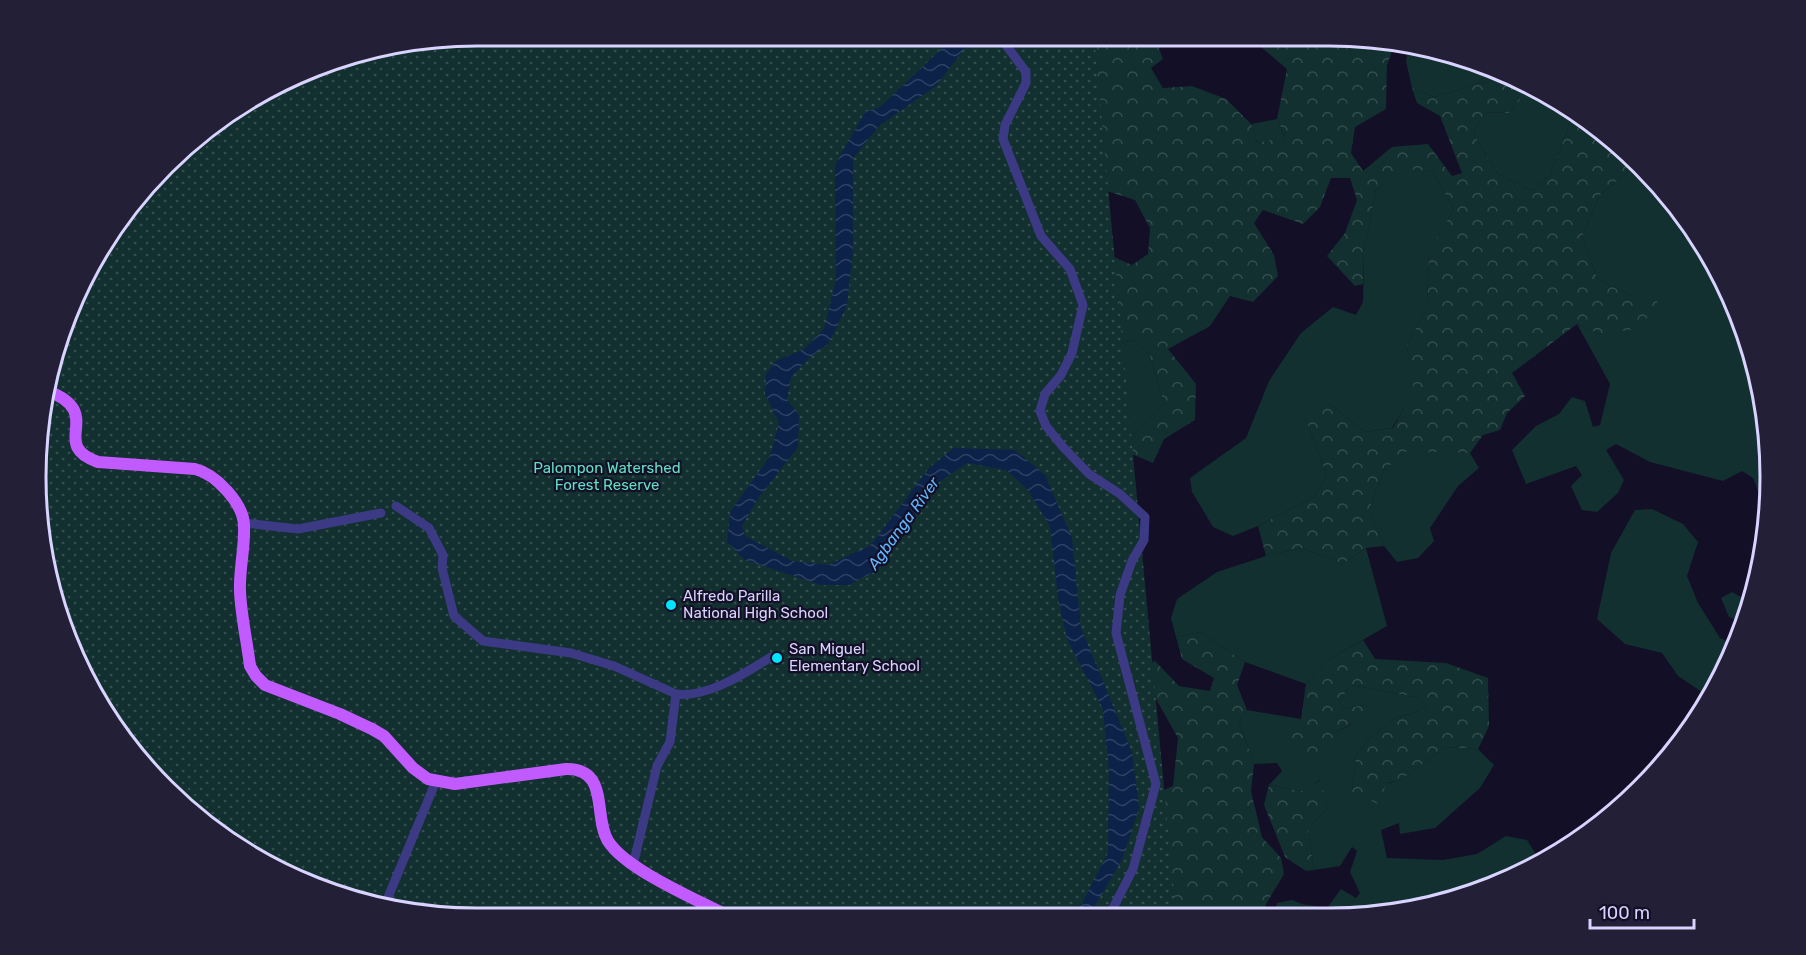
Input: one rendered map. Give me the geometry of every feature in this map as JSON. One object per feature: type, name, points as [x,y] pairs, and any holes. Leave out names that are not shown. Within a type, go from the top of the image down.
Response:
[{"type":"main road","points":[[55,394],[68,401],[75,408],[78,416],[76,447],[87,458],[99,462],[206,471],[220,482],[230,495],[244,523],[240,590],[250,666],[265,685],[372,729],[384,736],[421,776],[436,781],[455,784],[574,769],[584,773],[596,787],[605,835],[615,850],[633,865],[713,908]]},
{"type":"street","points":[[1007,46],[1026,72],[1026,83],[1008,118],[1003,139],[1041,236],[1070,269],[1083,305],[1072,353],[1061,375],[1045,394],[1040,411],[1046,426],[1089,474],[1120,494],[1145,517],[1144,540],[1132,561],[1120,595],[1116,633],[1156,784],[1133,869],[1113,908]]},
{"type":"street","points":[[396,506],[429,528],[443,555],[442,568],[454,616],[483,641],[571,654],[614,666],[676,694],[687,695],[733,680],[771,657]]},
{"type":"street","points":[[244,523],[298,529],[381,513]]},
{"type":"street","points":[[633,865],[657,766],[670,742],[676,694]]},
{"type":"street","points":[[387,899],[436,781]]},
{"type":"green space","points":[[1088,46],[1158,46],[1163,59],[1151,68],[1163,88],[1192,86],[1226,99],[1251,124],[1257,143],[1285,137],[1277,119],[1287,69],[1259,46],[1357,47],[1392,51],[1387,65],[1386,109],[1355,127],[1351,153],[1363,171],[1392,147],[1428,144],[1452,176],[1462,173],[1440,116],[1417,103],[1412,88],[1434,97],[1494,79],[1520,92],[1520,100],[1509,113],[1485,112],[1473,133],[1498,174],[1532,191],[1550,175],[1570,120],[1613,153],[1628,168],[1627,173],[1599,196],[1582,237],[1598,280],[1635,297],[1653,294],[1660,307],[1634,329],[1601,335],[1577,324],[1512,373],[1525,396],[1507,413],[1500,430],[1483,435],[1470,453],[1407,451],[1384,470],[1369,510],[1384,546],[1366,548],[1343,564],[1302,548],[1266,556],[1258,526],[1314,497],[1327,476],[1305,417],[1313,405],[1329,404],[1365,432],[1393,428],[1414,390],[1407,345],[1427,308],[1429,251],[1454,209],[1432,171],[1406,169],[1376,190],[1364,251],[1363,284],[1355,286],[1327,256],[1345,233],[1357,200],[1350,178],[1331,178],[1320,207],[1303,224],[1263,210],[1254,223],[1274,255],[1278,276],[1253,302],[1230,296],[1210,326],[1168,349],[1196,384],[1195,420],[1164,439],[1153,463],[1127,452],[1136,431],[1164,403],[1150,356],[1133,340],[1111,346],[1103,252],[1132,265],[1148,254],[1150,228],[1135,200],[1101,189]]},
{"type":"green space","name":"Palompon Watershed Forest Reserve","points":[[1095,46],[1175,908],[449,908],[393,900],[339,886],[313,876],[262,851],[238,836],[193,802],[153,762],[119,717],[104,693],[79,642],[69,616],[55,562],[47,506],[46,478],[47,449],[55,393],[69,339],[79,313],[104,262],[119,238],[153,193],[193,153],[238,119],[287,91],[339,69],[393,55],[449,47]]},
{"type":"green space","points":[[1407,54],[1417,56],[1406,61]]},
{"type":"green space","points":[[1417,56],[1467,69],[1494,79],[1434,97],[1412,88],[1406,61]]},
{"type":"green space","points":[[1509,86],[1570,120],[1550,175],[1532,191],[1498,174],[1473,133],[1485,112],[1509,113],[1520,100]]},
{"type":"green space","points":[[1277,119],[1285,138],[1257,143],[1251,124]]},
{"type":"green space","points":[[1406,168],[1432,171],[1454,209],[1429,252],[1427,308],[1407,345],[1415,390],[1392,428],[1365,432],[1329,404],[1305,417],[1327,476],[1314,497],[1258,526],[1233,536],[1213,527],[1192,492],[1190,478],[1246,438],[1269,381],[1301,333],[1333,307],[1356,315],[1363,302],[1364,251],[1376,190]]},
{"type":"green space","points":[[1628,168],[1653,193],[1687,238],[1702,262],[1727,313],[1745,366],[1756,421],[1759,495],[1753,478],[1742,471],[1723,481],[1650,462],[1616,444],[1606,450],[1624,480],[1618,493],[1597,512],[1582,510],[1571,486],[1582,475],[1576,466],[1526,484],[1512,450],[1536,426],[1559,414],[1572,397],[1585,401],[1593,427],[1600,425],[1610,384],[1577,324],[1601,335],[1635,297],[1598,280],[1582,237],[1599,196],[1627,173]]},
{"type":"green space","points":[[1133,340],[1150,356],[1164,403],[1136,431],[1127,452],[1111,346]]},
{"type":"green space","points":[[1407,450],[1470,453],[1479,468],[1458,486],[1430,528],[1434,541],[1418,558],[1397,562],[1384,546],[1369,510],[1384,470]]},
{"type":"green space","points":[[1652,509],[1683,524],[1698,542],[1687,576],[1698,603],[1720,638],[1727,641],[1702,692],[1678,676],[1662,653],[1625,644],[1597,619],[1611,553],[1635,510]]},
{"type":"green space","points":[[1302,548],[1343,564],[1366,548],[1387,626],[1326,661],[1306,684],[1245,662],[1200,632],[1176,637],[1171,618],[1177,599],[1217,572],[1266,556]]},
{"type":"green space","points":[[1732,592],[1742,598],[1736,620],[1729,617],[1721,598]]},
{"type":"green space","points":[[1200,632],[1245,662],[1237,685],[1247,710],[1239,722],[1254,764],[1251,791],[1262,837],[1281,858],[1284,874],[1266,908],[1121,908],[1161,791],[1173,786],[1178,738],[1156,699],[1144,667],[1155,661],[1179,686],[1210,691],[1214,678],[1182,659],[1176,637]]},
{"type":"green space","points":[[1363,640],[1375,659],[1446,663],[1488,678],[1489,726],[1478,749],[1445,747],[1401,780],[1387,783],[1378,804],[1352,792],[1356,756],[1370,738],[1396,718],[1427,709],[1421,698],[1351,685],[1339,702],[1345,709],[1364,705],[1378,711],[1358,729],[1351,724],[1334,733],[1335,752],[1313,758],[1291,737],[1301,719],[1306,684],[1326,661]]},
{"type":"green space","points":[[1351,685],[1421,698],[1427,709],[1396,718],[1370,738],[1356,756],[1352,792],[1401,780],[1445,747],[1478,749],[1494,765],[1480,788],[1435,828],[1400,834],[1399,823],[1381,830],[1387,858],[1443,860],[1477,854],[1506,836],[1527,840],[1536,855],[1493,876],[1440,894],[1385,905],[1327,908],[1341,889],[1356,898],[1360,893],[1350,872],[1357,851],[1352,847],[1340,866],[1314,870],[1308,830],[1327,808],[1320,780],[1303,791],[1269,785],[1282,771],[1277,763],[1254,764],[1239,722],[1247,710],[1301,719],[1292,737],[1334,733],[1352,724],[1364,705],[1345,709],[1339,702]]},
{"type":"green space","points":[[1321,780],[1327,808],[1308,830],[1314,870],[1306,871],[1285,857],[1264,805],[1269,785],[1302,791]]},
{"type":"green space","points":[[1292,900],[1302,904],[1301,908],[1276,908],[1277,903]]},
{"type":"green space","points":[[1302,904],[1327,908],[1301,908]]},
{"type":"water","name":"Agbanga River","points":[[944,46],[966,46],[936,86],[880,125],[853,158],[853,251],[847,305],[829,343],[810,357],[791,377],[787,400],[799,415],[798,447],[759,497],[742,526],[745,536],[792,561],[828,565],[871,545],[929,468],[954,448],[1015,450],[1045,475],[1072,538],[1081,628],[1132,752],[1139,808],[1122,860],[1094,908],[1078,908],[1108,853],[1109,772],[1103,709],[1067,639],[1058,598],[1050,526],[1027,489],[1006,470],[967,463],[935,485],[878,570],[849,585],[821,585],[745,560],[727,542],[730,512],[770,456],[779,423],[765,394],[766,373],[776,361],[804,349],[824,329],[836,280],[835,165],[865,112],[880,107]]},
{"type":"place","name":"Alfredo Parilla National High School","points":[[671,605]]},
{"type":"place","name":"San Miguel Elementary School","points":[[777,658]]}]
